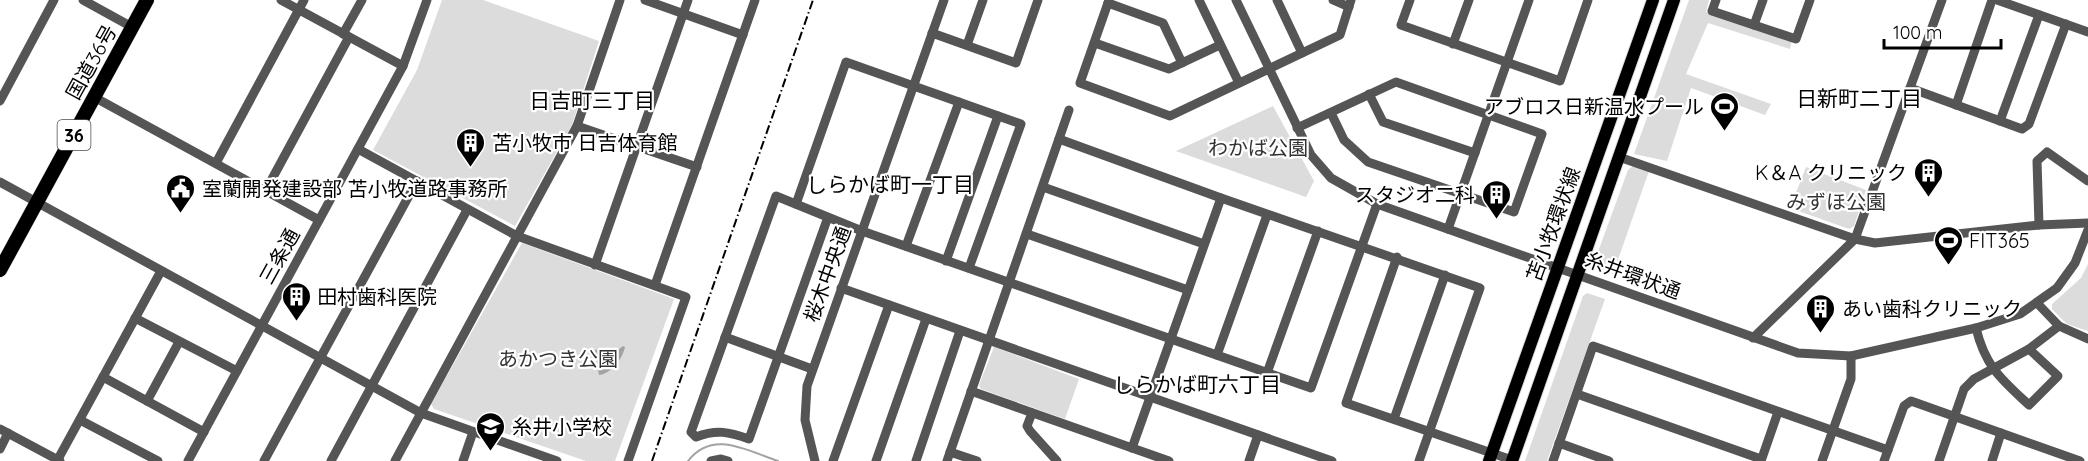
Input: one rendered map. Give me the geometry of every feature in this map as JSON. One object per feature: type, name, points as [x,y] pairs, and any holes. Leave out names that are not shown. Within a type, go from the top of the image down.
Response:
[{"type":"highway","name":"国道36号","points":[[0,270],[147,0]]},
{"type":"main road","name":"苫小牧環状線","points":[[1491,457],[1653,0]]},
{"type":"main road","name":"苫小牧環状線","points":[[1512,461],[1674,0]]},
{"type":"street","points":[[0,101],[54,0]]},
{"type":"street","points":[[83,0],[132,27]]},
{"type":"street","points":[[281,0],[403,66]]},
{"type":"street","points":[[216,163],[304,0]]},
{"type":"street","points":[[266,190],[362,0]]},
{"type":"street","name":"三条通","points":[[188,461],[403,66],[427,0]]},
{"type":"street","points":[[395,461],[577,126],[620,0]]},
{"type":"street","points":[[645,0],[743,35]]},
{"type":"street","points":[[595,265],[688,0]]},
{"type":"street","points":[[655,285],[755,0]]},
{"type":"street","name":"桜木中央通","points":[[815,461],[805,420],[804,403],[812,369],[944,0]]},
{"type":"street","points":[[967,45],[983,0]]},
{"type":"street","points":[[932,33],[1016,63],[1038,0]]},
{"type":"street","points":[[1199,0],[1239,83]]},
{"type":"street","name":"糸井環状通","points":[[1236,0],[1297,128],[1311,155],[1326,174],[1377,204],[1798,352],[1851,356],[1977,328],[2020,315],[2057,288],[2075,263],[2088,230]]},
{"type":"street","points":[[1276,0],[1302,53]]},
{"type":"street","points":[[1182,63],[1163,23],[1109,2],[1080,83],[1170,116],[1340,35],[1350,3],[1333,0]]},
{"type":"street","points":[[1410,0],[1401,25],[1560,81],[1588,0]]},
{"type":"street","points":[[1453,44],[1469,0]]},
{"type":"street","points":[[1448,229],[1529,0]]},
{"type":"street","points":[[1716,0],[1712,11],[1796,39],[1810,0]]},
{"type":"street","points":[[1754,25],[1762,0]]},
{"type":"street","points":[[1753,338],[1855,239],[1942,0]]},
{"type":"street","points":[[1956,105],[1992,0]]},
{"type":"street","points":[[2004,1],[2088,32]]},
{"type":"street","points":[[2000,121],[2039,15]]},
{"type":"street","points":[[1910,88],[2022,129],[2029,124],[2066,24]]},
{"type":"street","points":[[1095,44],[1169,69],[1220,45]]},
{"type":"street","points":[[796,204],[846,62],[1021,123],[969,268]]},
{"type":"street","points":[[1297,128],[1395,82],[1542,134],[1514,212],[1368,162],[1344,140],[1331,113]]},
{"type":"street","points":[[1369,94],[1383,122],[1475,153]]},
{"type":"street","points":[[94,97],[319,220]]},
{"type":"street","points":[[906,246],[959,102]]},
{"type":"street","points":[[977,461],[948,456],[1070,110]]},
{"type":"street","points":[[946,261],[998,116]]},
{"type":"street","points":[[577,126],[697,167]]},
{"type":"street","points":[[1059,139],[1267,215],[1397,257],[1480,288],[1419,461]]},
{"type":"street","points":[[358,149],[517,236],[686,297],[628,461]]},
{"type":"street","points":[[2039,225],[2037,161],[2047,152],[2088,181]]},
{"type":"street","points":[[1619,157],[1855,239],[1875,243],[1896,243],[2039,225],[2088,223]]},
{"type":"street","points":[[264,461],[417,181]]},
{"type":"street","points":[[0,182],[421,413],[557,461]]},
{"type":"street","points":[[1042,187],[1204,244]]},
{"type":"street","points":[[828,217],[749,439],[725,431],[713,431],[696,437],[691,432],[776,196],[828,217],[862,231],[1311,388],[1377,204]]},
{"type":"street","points":[[1132,448],[1221,198]]},
{"type":"street","points":[[331,461],[467,210]]},
{"type":"street","points":[[1217,356],[1267,215]]},
{"type":"street","points":[[1267,373],[1318,231]]},
{"type":"street","points":[[1027,234],[1188,290]]},
{"type":"street","points":[[1397,257],[1347,403],[1430,432],[1491,457],[1512,461]]},
{"type":"street","points":[[0,449],[4,431],[58,461],[161,271]]},
{"type":"street","points":[[1394,419],[1445,275]]},
{"type":"street","points":[[841,288],[1258,435],[1309,457],[1332,461]]},
{"type":"street","points":[[2038,304],[2059,326],[2088,339]]},
{"type":"street","points":[[833,461],[889,305]]},
{"type":"street","points":[[135,318],[237,371]]},
{"type":"street","points":[[876,461],[926,319]]},
{"type":"street","points":[[1939,461],[1964,389],[1974,379],[2029,349],[2059,326]]},
{"type":"street","points":[[1977,328],[1982,352],[1992,370],[2028,405],[2058,376],[2029,349]]},
{"type":"street","points":[[916,461],[960,331]]},
{"type":"street","points":[[725,338],[812,369]]},
{"type":"street","points":[[147,401],[179,342]]},
{"type":"street","points":[[1553,461],[1593,346],[1888,450]]},
{"type":"street","points":[[1822,461],[1851,379],[1851,356]]},
{"type":"street","points":[[103,377],[204,432]]},
{"type":"street","points":[[971,391],[1169,461]]},
{"type":"street","points":[[1576,394],[1761,460],[1778,412]]},
{"type":"street","points":[[1884,461],[1904,406],[1911,401],[2080,461]]},
{"type":"street","points":[[1032,413],[1027,426],[1057,461]]},
{"type":"street","points":[[80,420],[158,461]]},
{"type":"street","points":[[463,461],[473,432]]},
{"type":"street","points":[[1992,461],[2001,433]]},
{"type":"street","points":[[1250,461],[1258,435]]},
{"type":"street","points":[[1559,443],[1609,461]]},
{"type":"street","points":[[2047,461],[2050,450]]},
{"type":"street","points":[[711,461],[721,459],[728,461]]},
{"type":"green space","points":[[442,0],[483,0],[599,41],[572,125],[515,226],[373,150],[417,70]]},
{"type":"green space","points":[[1689,0],[1709,0],[1706,12],[1792,40],[1790,49],[1708,23],[1686,74],[1771,104],[1765,115],[1691,88],[1667,161],[1634,154]]},
{"type":"green space","name":"わかば公園","points":[[1273,106],[1314,181],[1306,197],[1176,151]]},
{"type":"green space","points":[[1633,166],[1649,171],[1613,274],[1599,268],[1595,260],[1628,170]]},
{"type":"green space","name":"みずほ公園","points":[[1806,167],[1866,190],[1854,226],[1849,229],[1790,208]]},
{"type":"green space","name":"あかつき公園","points":[[522,243],[674,299],[615,461],[586,461],[434,409],[431,404]]},
{"type":"green space","points":[[2088,264],[2088,331],[2067,324],[2052,309],[2052,304],[2081,278]]},
{"type":"green space","points":[[1587,293],[1605,299],[1547,461],[1525,461],[1583,296]]},
{"type":"green space","points":[[994,347],[1079,379],[1065,419],[981,389],[979,385]]},
{"type":"shaded area","points":[[623,346],[624,351],[616,365],[608,372],[599,375],[595,350],[600,349],[601,355],[614,353]]},
{"type":"waterway","points":[[688,461],[698,451],[719,444],[742,448],[778,461]]},
{"type":"railway","points":[[652,461],[813,0]]},
{"type":"place","name":"アブロス日新温水プール","points":[[1725,132]]},
{"type":"place","name":"苫小牧市 日吉体育館","points":[[471,168]]},
{"type":"place","name":"K＆A クリニック","points":[[1928,198]]},
{"type":"place","name":"室蘭開発建設部 苫小牧道路事務所","points":[[181,214]]},
{"type":"place","name":"スタジオ二科","points":[[1496,220]]},
{"type":"place","name":"FIT365","points":[[1948,266]]},
{"type":"place","name":"田村歯科医院","points":[[296,322]]},
{"type":"place","name":"あい歯科クリニック","points":[[1821,334]]},
{"type":"place","name":"糸井小学校","points":[[491,452]]},
{"type":"district","name":"日新町二丁目","points":[[1859,98]]},
{"type":"district","name":"日吉町三丁目","points":[[592,100]]},
{"type":"district","name":"しらかば町一丁目","points":[[890,184]]},
{"type":"district","name":"しらかば町六丁目","points":[[1197,384]]}]
